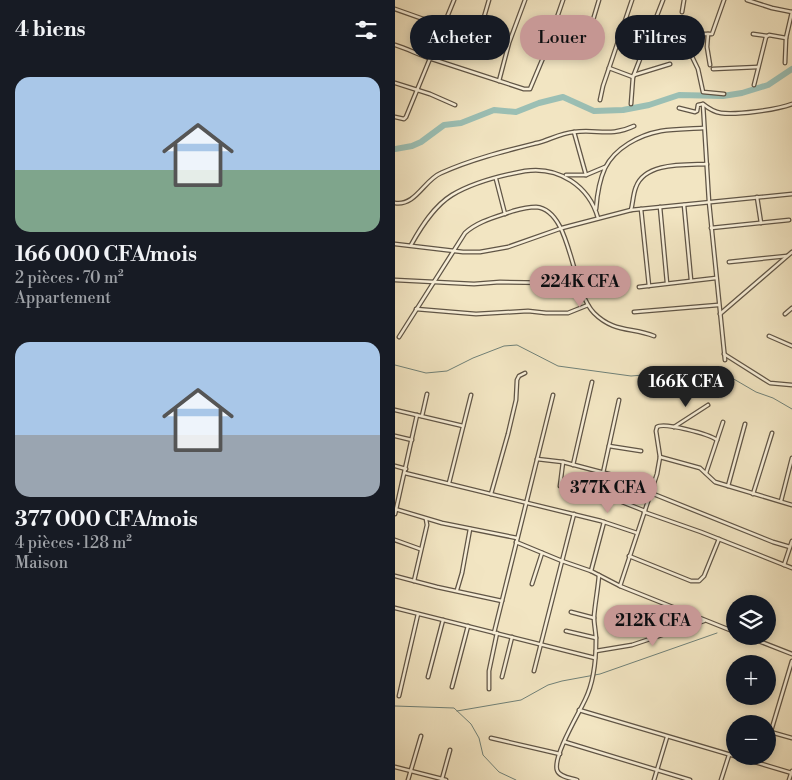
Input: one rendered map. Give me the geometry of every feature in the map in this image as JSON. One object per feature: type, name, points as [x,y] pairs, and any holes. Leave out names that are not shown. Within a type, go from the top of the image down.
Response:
[{"type":"street","points":[[448,15],[454,0]]},
{"type":"street","points":[[485,15],[489,0]]},
{"type":"street","points":[[499,81],[509,43],[525,0]]},
{"type":"street","points":[[434,60],[524,89],[530,89],[563,0]]},
{"type":"street","points":[[594,15],[599,0]]},
{"type":"street","points":[[600,100],[632,0]]},
{"type":"street","points":[[658,15],[663,0]]},
{"type":"street","points":[[682,12],[684,0]]},
{"type":"street","points":[[710,65],[707,47],[708,34],[713,33],[724,0]]},
{"type":"street","points":[[747,0],[771,8],[792,12],[786,38],[785,63]]},
{"type":"street","points":[[395,9],[412,15]]},
{"type":"street","points":[[753,34],[786,38]]},
{"type":"street","points":[[754,85],[767,36]]},
{"type":"street","points":[[395,45],[410,51]]},
{"type":"street","points":[[395,117],[405,118],[431,60]]},
{"type":"street","points":[[631,104],[634,76],[640,60]]},
{"type":"street","points":[[693,60],[698,70],[703,92],[724,94]]},
{"type":"street","points":[[609,68],[634,76],[671,64]]},
{"type":"street","points":[[713,68],[758,66]]},
{"type":"street","points":[[395,83],[417,89],[455,105]]},
{"type":"street","points":[[703,104],[703,128],[711,228],[725,360]]},
{"type":"street","points":[[679,108],[695,112],[698,105],[703,104],[721,113],[772,110],[792,104]]},
{"type":"street","points":[[395,203],[401,204],[411,200],[429,181],[441,173],[505,150],[539,143],[574,132],[611,133],[634,126]]},
{"type":"street","points":[[598,218],[596,211],[597,194],[605,167],[617,152],[635,139],[660,131],[703,128]]},
{"type":"street","points":[[574,132],[585,175]]},
{"type":"street","points":[[631,210],[636,186],[648,174],[666,167],[707,164]]},
{"type":"street","points":[[411,245],[429,217],[451,195],[466,188],[535,169],[564,175],[585,175],[605,167]]},
{"type":"street","points":[[564,175],[580,190],[596,211]]},
{"type":"street","points":[[496,179],[505,214]]},
{"type":"street","points":[[395,244],[480,252],[494,250],[562,228],[631,210],[792,194]]},
{"type":"street","points":[[757,197],[761,223]]},
{"type":"street","points":[[683,205],[691,281]]},
{"type":"street","points":[[399,337],[433,282],[470,228],[505,214],[535,207],[556,218],[562,228],[581,290],[588,304],[599,316],[613,326],[654,336]]},
{"type":"street","points":[[660,207],[667,284]]},
{"type":"street","points":[[641,209],[649,286]]},
{"type":"street","points":[[711,228],[789,220]]},
{"type":"street","points":[[719,314],[792,252]]},
{"type":"street","points":[[729,262],[787,256]]},
{"type":"street","points":[[396,281],[473,284],[500,282],[558,283],[577,278]]},
{"type":"street","points":[[639,287],[716,278]]},
{"type":"street","points":[[416,309],[476,314],[527,311],[568,313],[588,304]]},
{"type":"street","points":[[634,312],[719,305]]},
{"type":"street","points":[[785,314],[792,308]]},
{"type":"street","points":[[769,336],[792,346]]},
{"type":"street","points":[[724,354],[769,383],[792,384]]},
{"type":"street","points":[[491,494],[512,417],[517,380],[519,376],[525,373]]},
{"type":"street","points":[[573,465],[593,382]]},
{"type":"street","points":[[422,416],[427,394]]},
{"type":"street","points":[[449,484],[471,395]]},
{"type":"street","points":[[489,689],[489,671],[502,600],[553,395]]},
{"type":"street","points":[[603,473],[619,400]]},
{"type":"street","points":[[674,427],[708,405]]},
{"type":"street","points":[[395,410],[463,426]]},
{"type":"street","points":[[395,514],[417,415]]},
{"type":"street","points":[[706,472],[723,422]]},
{"type":"street","points":[[728,486],[745,424]]},
{"type":"street","points":[[619,586],[654,486],[660,457],[657,427],[661,425],[674,427],[710,436],[717,440]]},
{"type":"street","points":[[753,494],[772,433]]},
{"type":"street","points":[[395,436],[412,440]]},
{"type":"street","points":[[609,446],[641,451]]},
{"type":"street","points":[[660,457],[700,468],[712,480],[728,486],[792,505]]},
{"type":"street","points":[[781,501],[792,458]]},
{"type":"street","points":[[537,459],[563,462],[654,486]]},
{"type":"street","points":[[560,486],[563,462]]},
{"type":"street","points":[[395,466],[405,471],[449,484],[604,522],[637,533]]},
{"type":"street","points":[[574,487],[602,494],[792,568]]},
{"type":"street","points":[[651,492],[773,542],[790,547]]},
{"type":"street","points":[[396,509],[426,519],[517,540],[561,561],[591,571],[619,586],[726,628]]},
{"type":"street","points":[[534,671],[573,514]]},
{"type":"street","points":[[414,581],[427,525],[426,519]]},
{"type":"street","points":[[591,571],[604,522]]},
{"type":"street","points":[[457,590],[470,529]]},
{"type":"street","points":[[629,556],[691,581],[699,581],[704,576],[719,539]]},
{"type":"street","points":[[395,540],[421,549]]},
{"type":"street","points":[[783,565],[792,541]]},
{"type":"street","points":[[532,584],[542,553]]},
{"type":"street","points":[[577,780],[563,776],[557,768],[560,754],[585,700],[592,680],[596,652],[594,618],[599,575]]},
{"type":"street","points":[[395,576],[437,587],[502,600]]},
{"type":"street","points":[[395,608],[595,658]]},
{"type":"street","points":[[571,612],[594,618]]},
{"type":"street","points":[[399,696],[418,614]]},
{"type":"street","points":[[427,677],[443,620]]},
{"type":"street","points":[[596,652],[632,645],[705,620]]},
{"type":"street","points":[[452,687],[468,626]]},
{"type":"street","points":[[566,631],[596,638]]},
{"type":"street","points":[[502,677],[512,637]]},
{"type":"street","points":[[769,645],[792,654]]},
{"type":"street","points":[[774,715],[792,661]]},
{"type":"street","points":[[579,710],[726,754]]},
{"type":"street","points":[[776,733],[792,738]]},
{"type":"street","points":[[407,780],[421,736]]},
{"type":"street","points":[[654,780],[667,736]]},
{"type":"street","points":[[491,738],[560,754]]},
{"type":"street","points":[[565,742],[689,780]]},
{"type":"street","points":[[442,779],[450,750]]},
{"type":"street","points":[[721,780],[726,764]]},
{"type":"street","points":[[764,765],[792,773],[789,780]]},
{"type":"street","points":[[395,767],[446,780]]},
{"type":"waterway","points":[[395,149],[412,146],[421,142],[444,125],[461,123],[494,110],[516,112],[539,103],[563,97],[594,111],[623,110],[649,105],[679,95],[723,96],[742,93],[768,85],[792,69]]},
{"type":"waterway","points":[[395,365],[426,373],[447,371],[504,346],[517,345],[558,366],[631,376],[710,373],[732,378],[792,409]]},
{"type":"waterway","points":[[457,711],[521,700],[548,685],[600,674],[717,633]]},
{"type":"waterway","points":[[395,706],[454,708],[471,724],[479,738],[483,755],[499,772],[516,780]]}]
